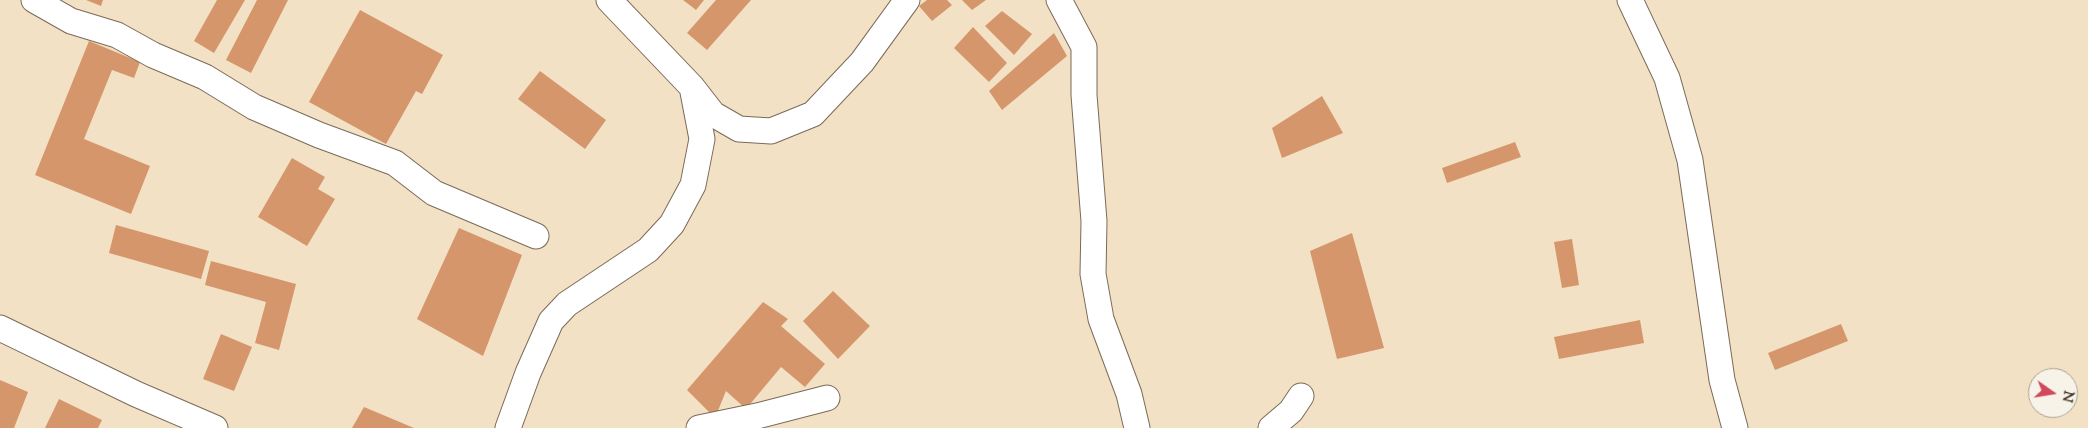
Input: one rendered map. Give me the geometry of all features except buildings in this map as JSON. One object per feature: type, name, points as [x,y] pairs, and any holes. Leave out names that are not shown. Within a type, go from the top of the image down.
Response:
[{"type":"street","points":[[34,0],[71,21],[117,35],[153,54],[205,77],[254,106],[319,135],[395,163],[434,193],[536,236]]},
{"type":"street","points":[[609,0],[692,87],[713,114],[739,129],[771,131],[813,114],[862,62],[907,0]]},
{"type":"street","points":[[1059,0],[1084,47],[1084,96],[1094,221],[1093,274],[1101,319],[1129,394],[1137,428]]},
{"type":"street","points":[[1630,0],[1667,78],[1690,160],[1722,380],[1735,428]]},
{"type":"street","points":[[508,428],[528,373],[551,321],[567,304],[648,250],[672,224],[693,185],[702,139],[692,87]]},
{"type":"street","points":[[0,328],[136,394],[215,428]]},
{"type":"street","points":[[1271,428],[1291,411],[1301,396]]},
{"type":"street","points":[[699,428],[827,398]]}]
